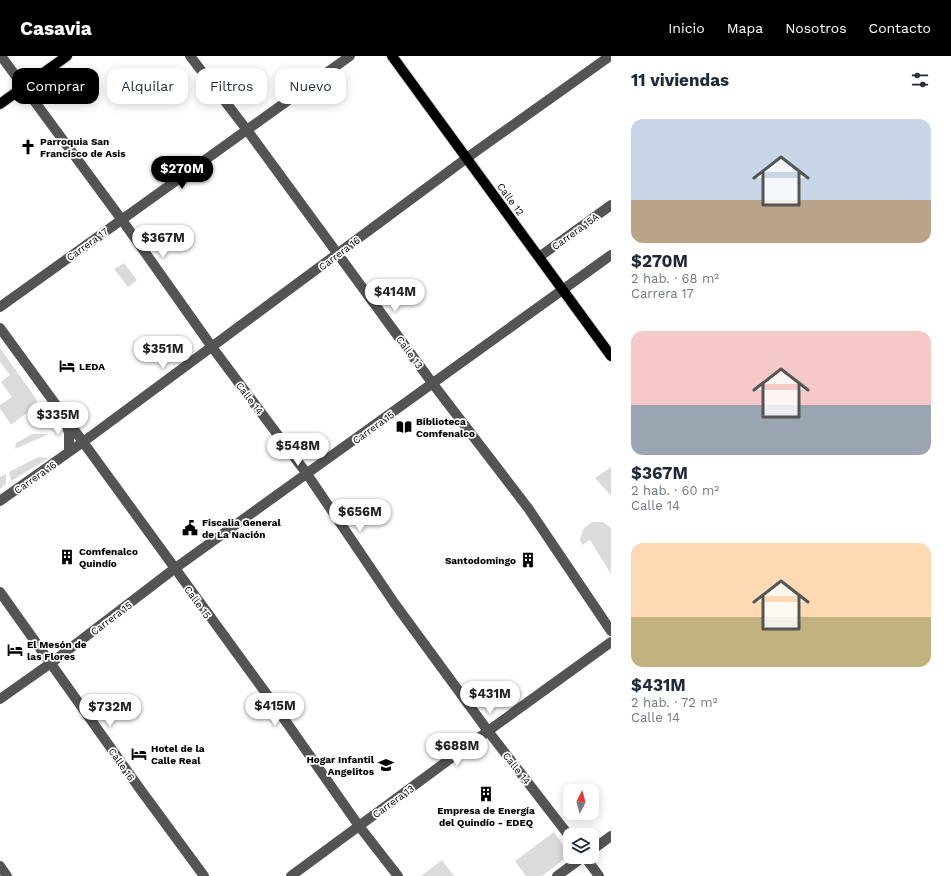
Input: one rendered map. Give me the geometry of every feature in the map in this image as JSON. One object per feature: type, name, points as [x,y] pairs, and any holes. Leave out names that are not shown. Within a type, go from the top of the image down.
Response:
[{"type":"main road","points":[[50,68],[67,56]]},
{"type":"main road","name":"Calle 12","points":[[392,56],[611,356]]},
{"type":"main road","points":[[0,104],[12,96]]},
{"type":"street","name":"Calle 14","points":[[1,56],[12,71]]},
{"type":"street","name":"Calle 13","points":[[190,56],[247,130],[433,384],[528,508],[611,630]]},
{"type":"street","name":"Carrera 17","points":[[0,307],[350,56]]},
{"type":"street","name":"Carrera 16","points":[[0,501],[83,442],[466,158],[610,56]]},
{"type":"street","name":"Calle 14","points":[[37,104],[122,220],[212,347],[307,474],[395,604],[488,731],[563,828]]},
{"type":"street","name":"Carrera 15A","points":[[539,257],[611,205]]},
{"type":"street","name":"Carrera 15","points":[[0,699],[51,663],[174,569],[611,255]]},
{"type":"street","name":"Calle 15","points":[[0,328],[174,569],[268,696],[359,826],[398,876]]},
{"type":"street","points":[[65,418],[69,433],[69,452]]},
{"type":"street","name":"Calle 16","points":[[0,592],[140,789],[204,876]]},
{"type":"street","name":"Carrera 13","points":[[292,876],[611,642]]},
{"type":"street","points":[[599,845],[611,836]]},
{"type":"street","points":[[558,876],[574,864]]},
{"type":"street","points":[[590,864],[599,876]]},
{"type":"street","points":[[0,866],[7,876]]},
{"type":"shaded area","points":[[124,263],[137,280],[128,287],[114,269]]},
{"type":"shaded area","points":[[0,348],[37,400],[36,406],[11,425],[0,408],[0,405],[12,397],[1,382],[10,375],[0,362]]},
{"type":"shaded area","points":[[32,434],[49,434],[15,449],[16,443]]},
{"type":"shaded area","points":[[38,457],[49,458],[11,481],[9,472]]},
{"type":"shaded area","points":[[611,467],[611,496],[595,478]]},
{"type":"shaded area","points":[[6,474],[6,484],[0,489],[0,477]]},
{"type":"shaded area","points":[[592,522],[603,522],[611,528],[611,574],[590,540],[582,545],[580,540],[583,529]]},
{"type":"shaded area","points":[[554,832],[563,845],[563,860],[542,876],[526,876],[515,861]]},
{"type":"shaded area","points":[[442,860],[454,876],[421,876]]},
{"type":"place","name":"Parroquia San Francisco de Asis","points":[[28,147]]},
{"type":"place","name":"LEDA","points":[[67,366]]},
{"type":"place","name":"Biblioteca Comfenalco","points":[[404,427]]},
{"type":"place","name":"Fiscalia General de La Nación","points":[[190,528]]},
{"type":"place","name":"Comfenalco Quindío","points":[[67,557]]},
{"type":"place","name":"Santodomingo","points":[[528,560]]},
{"type":"place","name":"El Mesón de las Flores","points":[[15,650]]},
{"type":"place","name":"Hotel de la Calle Real","points":[[139,754]]},
{"type":"place","name":"Hogar Infantil Angelitos","points":[[386,765]]},
{"type":"place","name":"Empresa de Energía del Quindío - EDEQ","points":[[486,794]]}]
